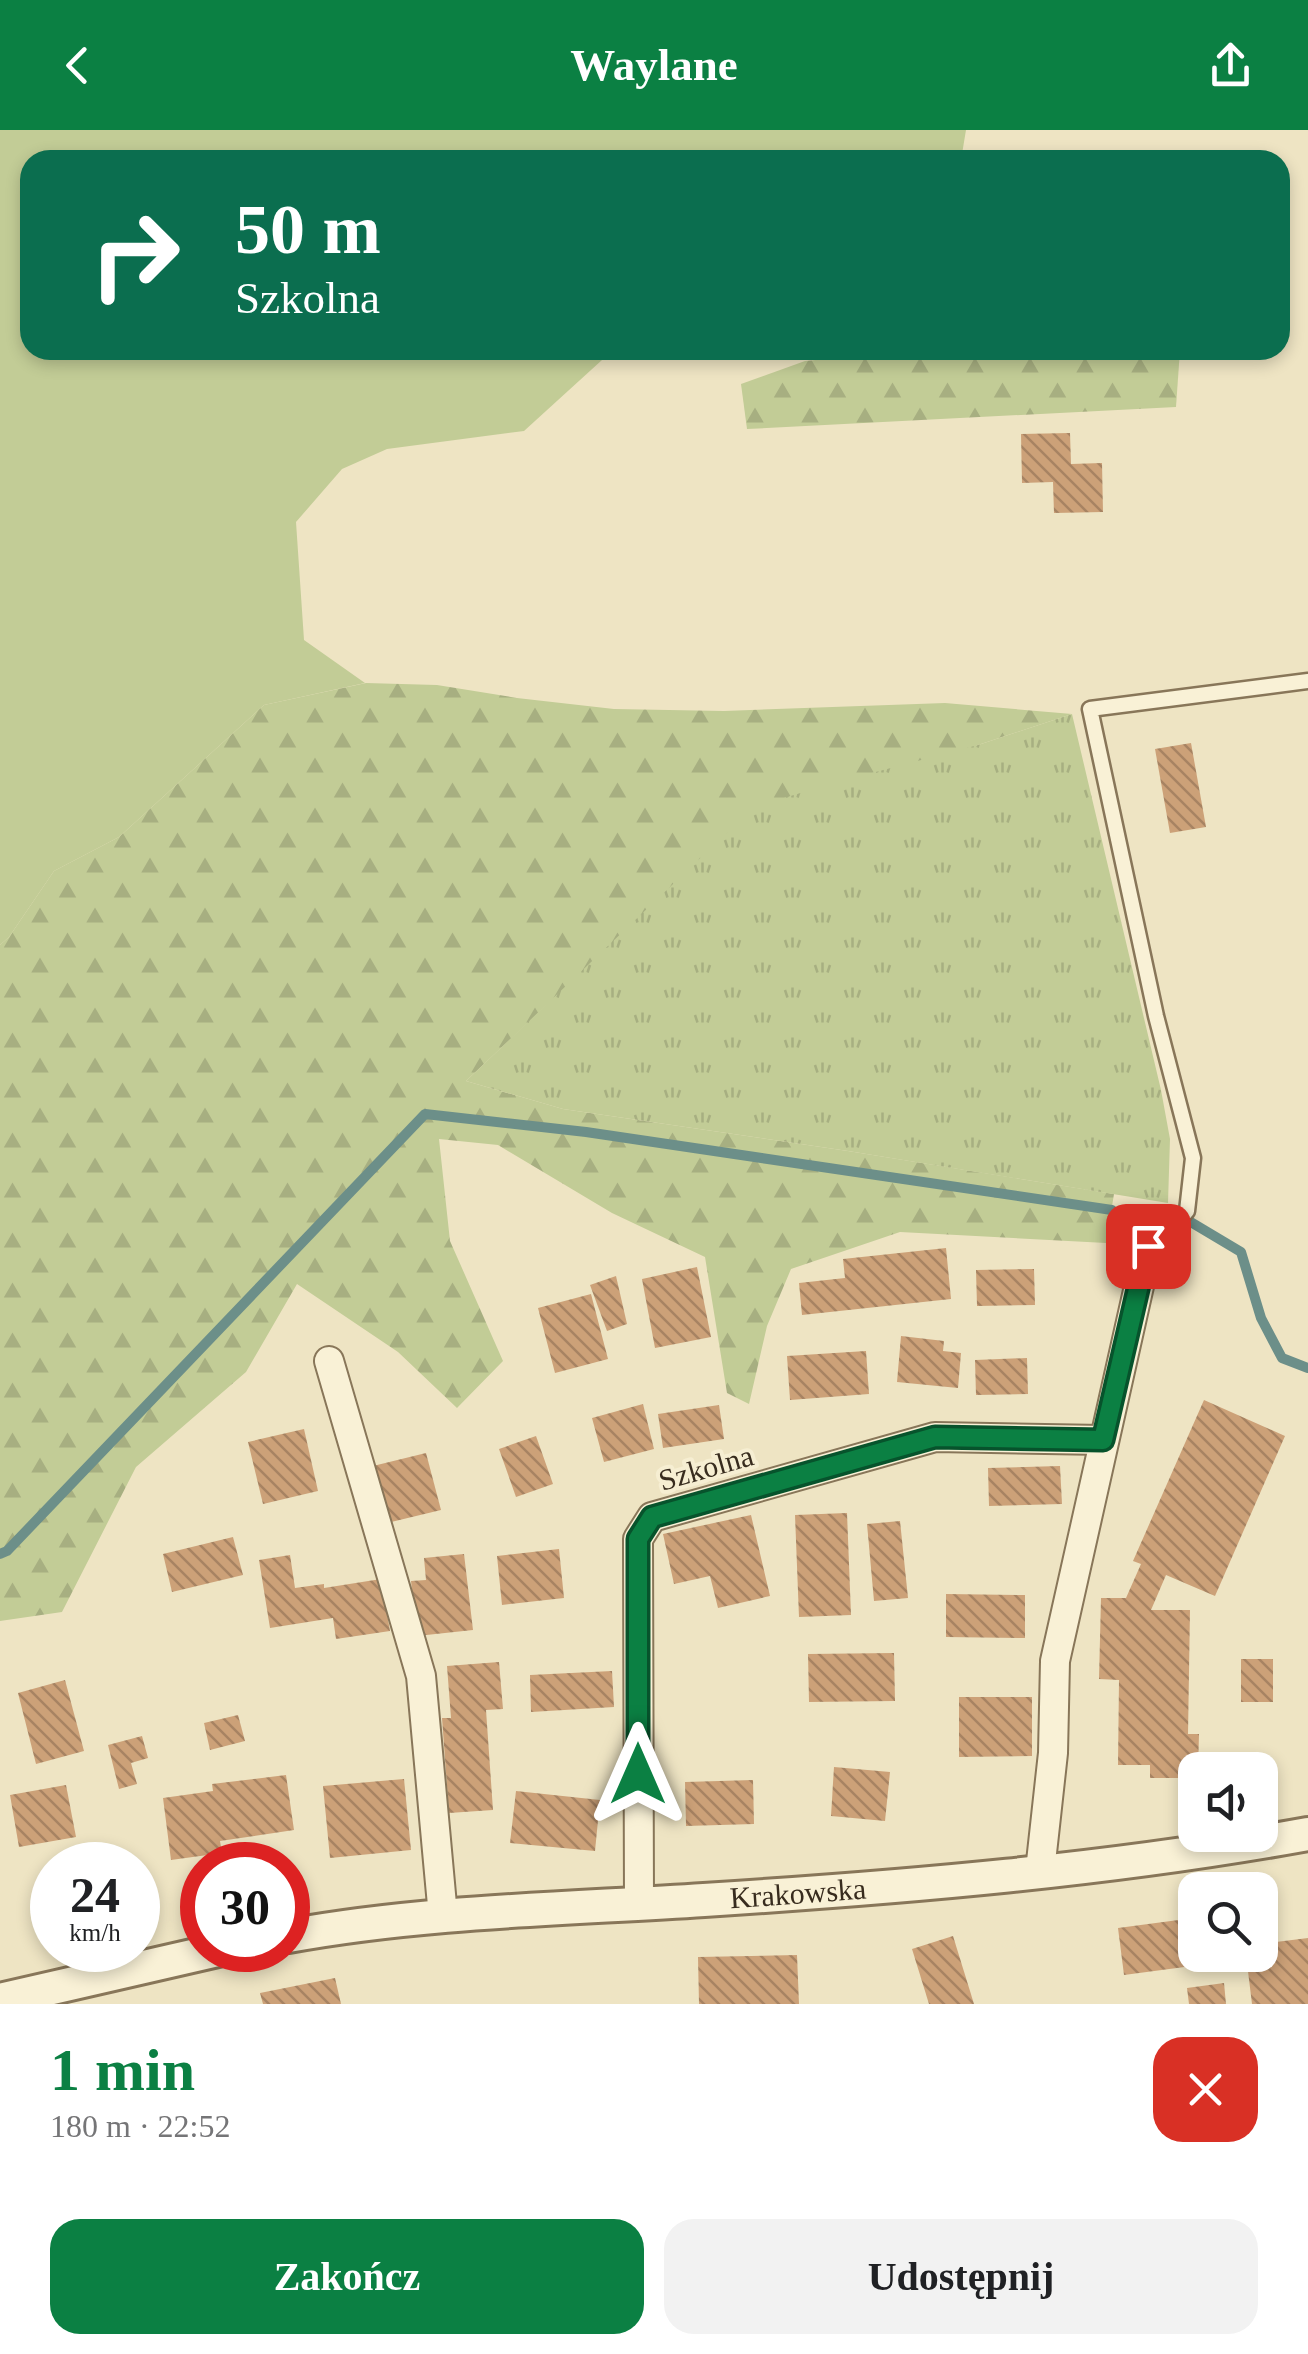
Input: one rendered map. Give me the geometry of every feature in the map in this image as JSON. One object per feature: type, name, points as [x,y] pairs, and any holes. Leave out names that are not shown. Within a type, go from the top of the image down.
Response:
[{"type":"street","points":[[1040,1871],[1053,1753],[1055,1661],[1148,1246]]},
{"type":"street","points":[[328,1361],[421,1676],[443,1916]]},
{"type":"street","name":"Szkolna","points":[[639,1904],[638,1539],[652,1517],[935,1437],[1103,1440]]},
{"type":"street","name":"Krakowska","points":[[310,1932],[443,1916],[822,1892],[1040,1871],[1158,1858],[1308,1834]]},
{"type":"street","points":[[0,2000],[180,1959]]},
{"type":"lane","points":[[1148,1246],[1170,1232],[1187,1210],[1193,1158],[1156,1016],[1090,710],[1308,681]]},
{"type":"green space","points":[[0,130],[966,130],[963,150],[20,150],[20,360],[602,360],[524,431],[387,449],[342,469],[296,522],[304,640],[365,683],[264,705],[119,837],[54,871],[0,945]]},
{"type":"green space","points":[[1179,360],[1176,407],[747,429],[741,384],[805,361]]},
{"type":"green space","points":[[366,683],[437,685],[614,709],[724,711],[945,703],[1072,714],[978,745],[669,890],[466,1081],[563,1109],[1114,1194],[1106,1243],[900,1232],[791,1269],[767,1326],[749,1404],[727,1393],[705,1257],[612,1213],[498,1145],[439,1139],[450,1241],[503,1361],[457,1408],[398,1352],[297,1284],[246,1372],[136,1467],[62,1612],[0,1621],[0,945],[54,871],[119,837],[264,705]]},
{"type":"green space","points":[[1072,714],[1161,1090],[1170,1139],[1168,1203],[563,1109],[466,1081],[754,807],[978,745]]},
{"type":"building","points":[[1070,433],[1071,464],[1102,463],[1103,512],[1054,513],[1053,482],[1022,483],[1021,434]]},
{"type":"building","points":[[1191,743],[1206,827],[1170,833],[1155,749]]},
{"type":"building","points":[[946,1248],[951,1299],[802,1315],[799,1283],[845,1278],[843,1259]]},
{"type":"building","points":[[697,1267],[711,1337],[655,1348],[642,1279]]},
{"type":"building","points":[[1034,1269],[1035,1305],[977,1306],[976,1270]]},
{"type":"building","points":[[616,1276],[627,1324],[607,1331],[590,1285]]},
{"type":"building","points":[[591,1294],[608,1359],[555,1373],[538,1308]]},
{"type":"building","points":[[901,1336],[944,1341],[943,1351],[961,1353],[958,1388],[897,1382]]},
{"type":"building","points":[[866,1351],[869,1394],[790,1400],[787,1356]]},
{"type":"building","points":[[1027,1358],[1028,1394],[976,1395],[975,1360]]},
{"type":"building","points":[[1204,1400],[1285,1436],[1215,1596],[1166,1575],[1151,1610],[1190,1610],[1188,1734],[1199,1734],[1198,1752],[1178,1752],[1178,1778],[1150,1778],[1150,1765],[1118,1765],[1119,1680],[1099,1679],[1101,1598],[1126,1598],[1141,1564],[1133,1561]]},
{"type":"building","points":[[643,1404],[654,1449],[604,1462],[592,1418]]},
{"type":"building","points":[[719,1405],[724,1439],[663,1448],[658,1414]]},
{"type":"building","points":[[304,1429],[318,1491],[263,1504],[248,1442]]},
{"type":"building","points":[[536,1436],[553,1484],[516,1497],[499,1449]]},
{"type":"building","points":[[426,1453],[441,1510],[387,1523],[373,1466]]},
{"type":"building","points":[[1060,1466],[1062,1504],[989,1506],[988,1468]]},
{"type":"building","points":[[847,1513],[851,1615],[799,1617],[795,1515]]},
{"type":"building","points":[[751,1515],[770,1596],[718,1608],[710,1576],[674,1584],[663,1534]]},
{"type":"building","points":[[900,1521],[908,1598],[874,1601],[867,1524]]},
{"type":"building","points":[[233,1537],[243,1575],[172,1592],[163,1554]]},
{"type":"building","points":[[559,1549],[564,1598],[502,1605],[497,1556]]},
{"type":"building","points":[[464,1554],[473,1630],[417,1636],[411,1581],[426,1580],[424,1558]]},
{"type":"building","points":[[290,1555],[295,1588],[324,1584],[324,1588],[381,1579],[390,1631],[336,1639],[333,1618],[270,1628],[259,1560]]},
{"type":"building","points":[[946,1594],[1025,1595],[1025,1638],[946,1637]]},
{"type":"building","points":[[894,1653],[895,1701],[809,1702],[808,1654]]},
{"type":"building","points":[[1241,1659],[1273,1659],[1273,1702],[1241,1702]]},
{"type":"building","points":[[499,1662],[503,1709],[486,1710],[493,1810],[449,1813],[442,1718],[451,1718],[447,1666]]},
{"type":"building","points":[[612,1671],[614,1707],[531,1712],[530,1675]]},
{"type":"building","points":[[65,1680],[84,1751],[36,1764],[18,1693]]},
{"type":"building","points":[[959,1697],[1032,1697],[1032,1756],[959,1757]]},
{"type":"building","points":[[238,1715],[245,1741],[210,1750],[204,1723]]},
{"type":"building","points":[[142,1736],[148,1758],[131,1763],[137,1784],[119,1789],[108,1745]]},
{"type":"building","points":[[834,1767],[890,1772],[885,1821],[831,1816]]},
{"type":"building","points":[[286,1775],[294,1830],[220,1842],[180,1842],[180,1859],[171,1860],[163,1798],[213,1791],[212,1784]]},
{"type":"building","points":[[404,1779],[411,1850],[330,1858],[323,1786]]},
{"type":"building","points":[[753,1780],[754,1824],[686,1826],[685,1782]]},
{"type":"building","points":[[66,1785],[76,1837],[30,1842],[19,1847],[10,1795]]},
{"type":"building","points":[[516,1791],[600,1800],[595,1851],[510,1843]]},
{"type":"building","points":[[1178,1920],[1178,1968],[1124,1975],[1118,1928]]},
{"type":"building","points":[[953,1936],[974,2004],[929,2004],[912,1949]]},
{"type":"building","points":[[1308,1938],[1308,2004],[1252,2004],[1248,1972],[1278,1972],[1278,1942]]},
{"type":"building","points":[[797,1955],[799,2004],[699,2004],[698,1957]]},
{"type":"building","points":[[335,1978],[341,2004],[263,2004],[260,1993]]},
{"type":"building","points":[[1224,1983],[1226,2004],[1189,2004],[1187,1988]]},
{"type":"waterway","points":[[0,1554],[425,1114],[586,1132],[1112,1210]]},
{"type":"waterway","points":[[1189,1221],[1241,1252],[1261,1318],[1282,1358],[1308,1368]]},
{"type":"route","points":[[638,1774],[638,1539],[652,1517],[935,1437],[1103,1440],[1148,1246]]}]
